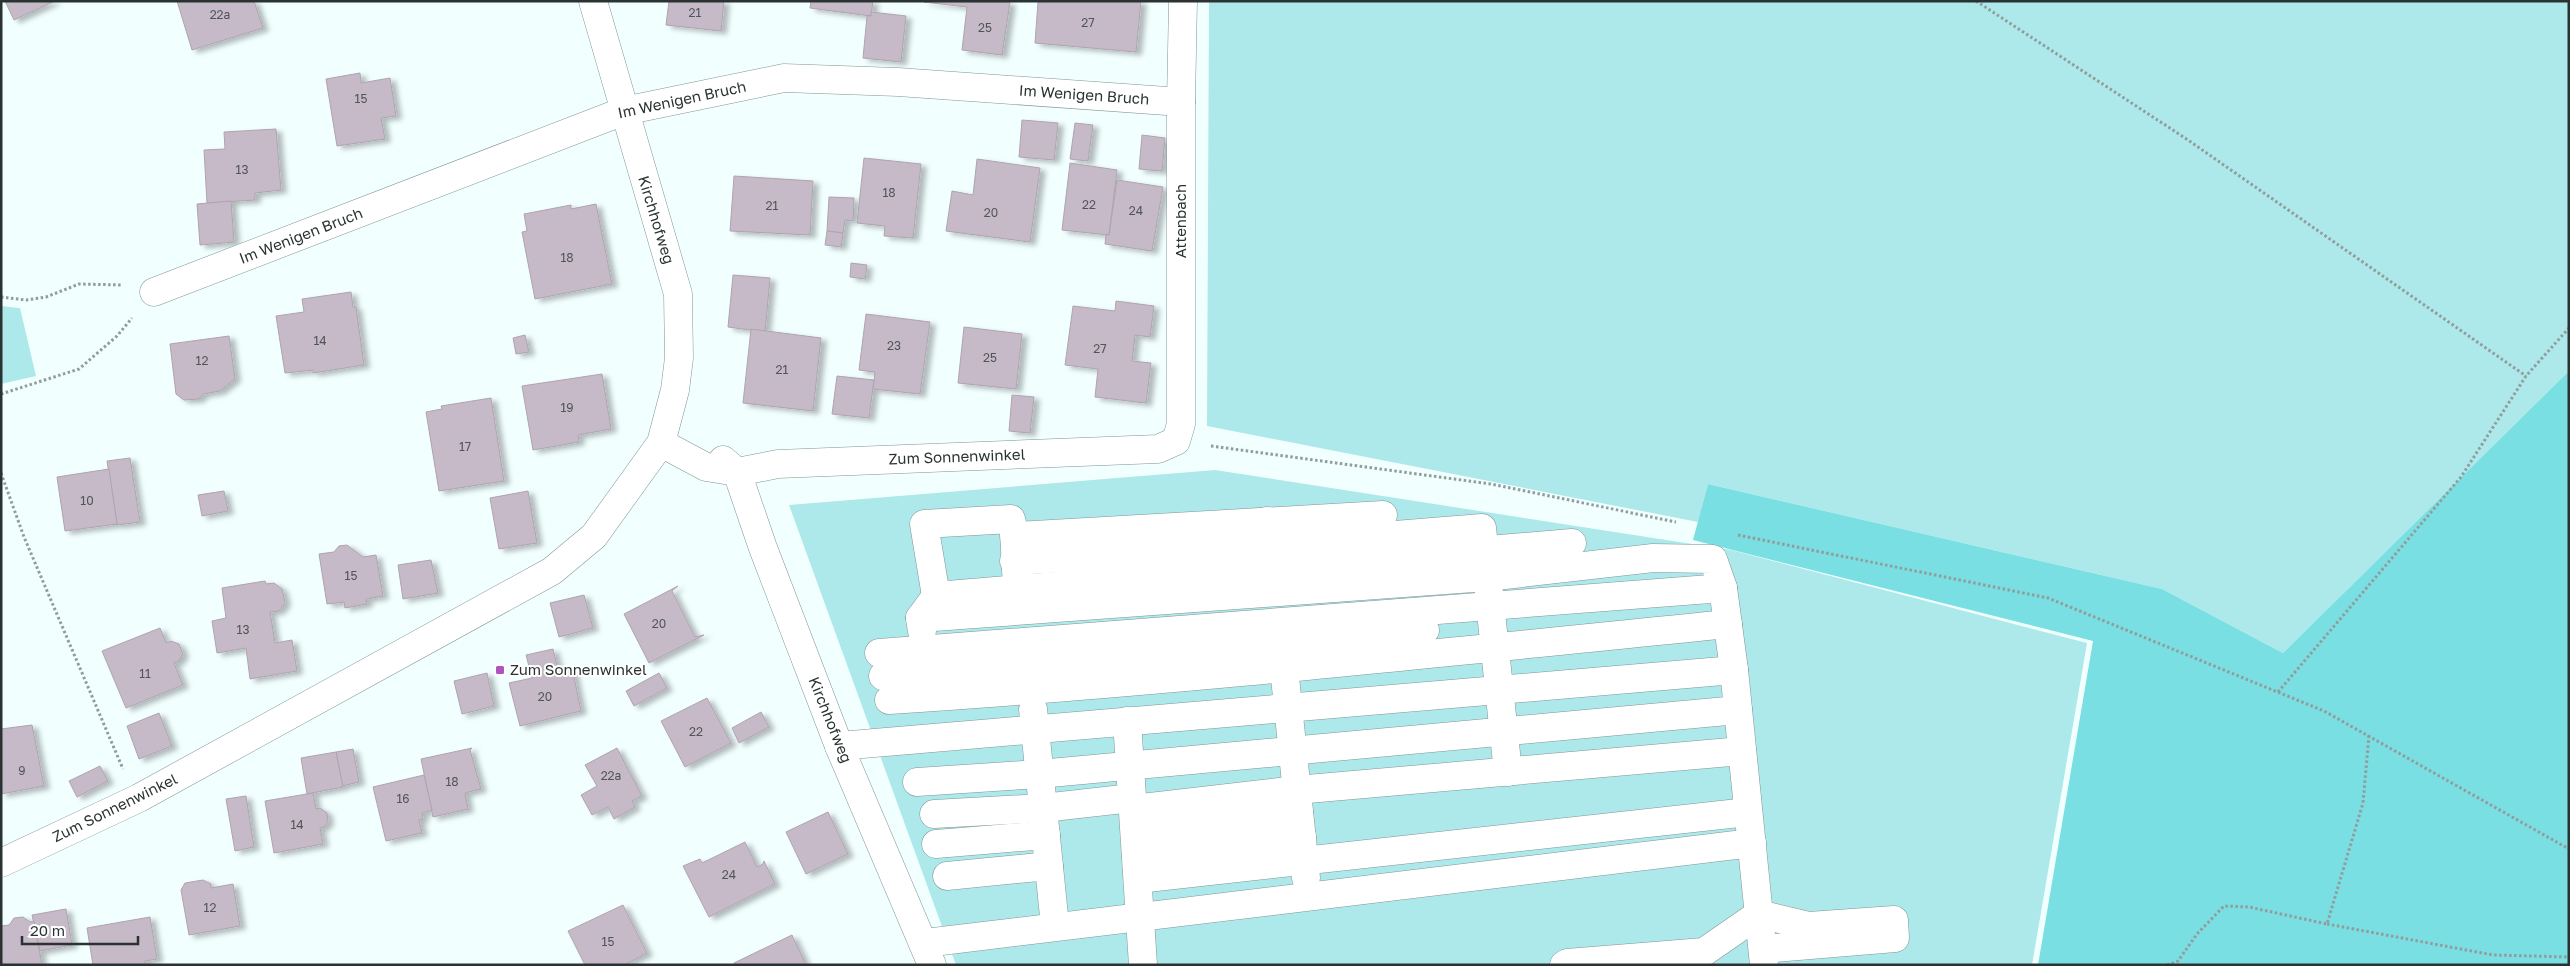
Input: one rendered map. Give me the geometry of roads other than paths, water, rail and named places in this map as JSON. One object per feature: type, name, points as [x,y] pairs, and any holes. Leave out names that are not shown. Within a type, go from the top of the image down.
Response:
[{"type":"street","name":"Kirchhofweg","points":[[593,1],[678,294],[679,358],[675,390],[662,443]]},
{"type":"street","name":"Attenbach","points":[[1176,441],[1181,424],[1181,102],[1183,1]]},
{"type":"street","name":"Im Wenigen Bruch","points":[[154,292],[624,111],[784,78],[898,82],[1181,102]]},
{"type":"street","name":"Zum Sonnenwinkel","points":[[737,472],[778,464],[1158,450],[1176,441]]},
{"type":"street","name":"Zum Sonnenwinkel","points":[[1,862],[139,798],[552,571],[594,536],[662,443]]},
{"type":"street","points":[[662,443],[706,467],[737,472]]},
{"type":"street","name":"Kirchhofweg","points":[[737,472],[763,548],[840,746],[929,954]]},
{"type":"street","points":[[1271,556],[1383,515]]},
{"type":"street","points":[[924,649],[920,618],[936,596],[924,524],[1012,519],[1055,926]]},
{"type":"street","points":[[920,618],[1271,556],[1482,528],[1508,772]]},
{"type":"street","points":[[1483,549],[1572,543]]},
{"type":"street","points":[[1015,548],[1271,556],[1487,577],[1654,558],[1713,559],[1725,605],[1734,670],[1752,843],[1759,914],[1763,957],[1896,938],[1894,920],[1809,926],[1759,914],[1704,952],[1567,963],[1564,965]]},
{"type":"street","points":[[1271,556],[1308,897]]},
{"type":"street","points":[[936,596],[1020,601]]},
{"type":"street","points":[[884,676],[1026,652],[1280,632],[1492,626],[1725,605]]},
{"type":"street","points":[[884,676],[1030,691],[1284,668],[1492,626],[1725,605]]},
{"type":"street","points":[[884,676],[924,649],[1026,652]]},
{"type":"street","points":[[840,746],[1127,720],[1734,670]]},
{"type":"street","points":[[1134,817],[1298,803],[1504,731],[1738,710]]},
{"type":"street","points":[[1127,720],[1143,965]]},
{"type":"street","points":[[934,830],[1044,821],[1134,817],[1298,803],[1508,772],[1742,752]]},
{"type":"street","points":[[934,830],[1044,821],[1134,817],[1298,803],[1748,812]]},
{"type":"street","points":[[934,830],[1044,821]]},
{"type":"street","points":[[929,954],[1055,926],[1752,843]]},
{"type":"place","name":"Zum Sonnenwinkel","points":[[500,670]]}]
